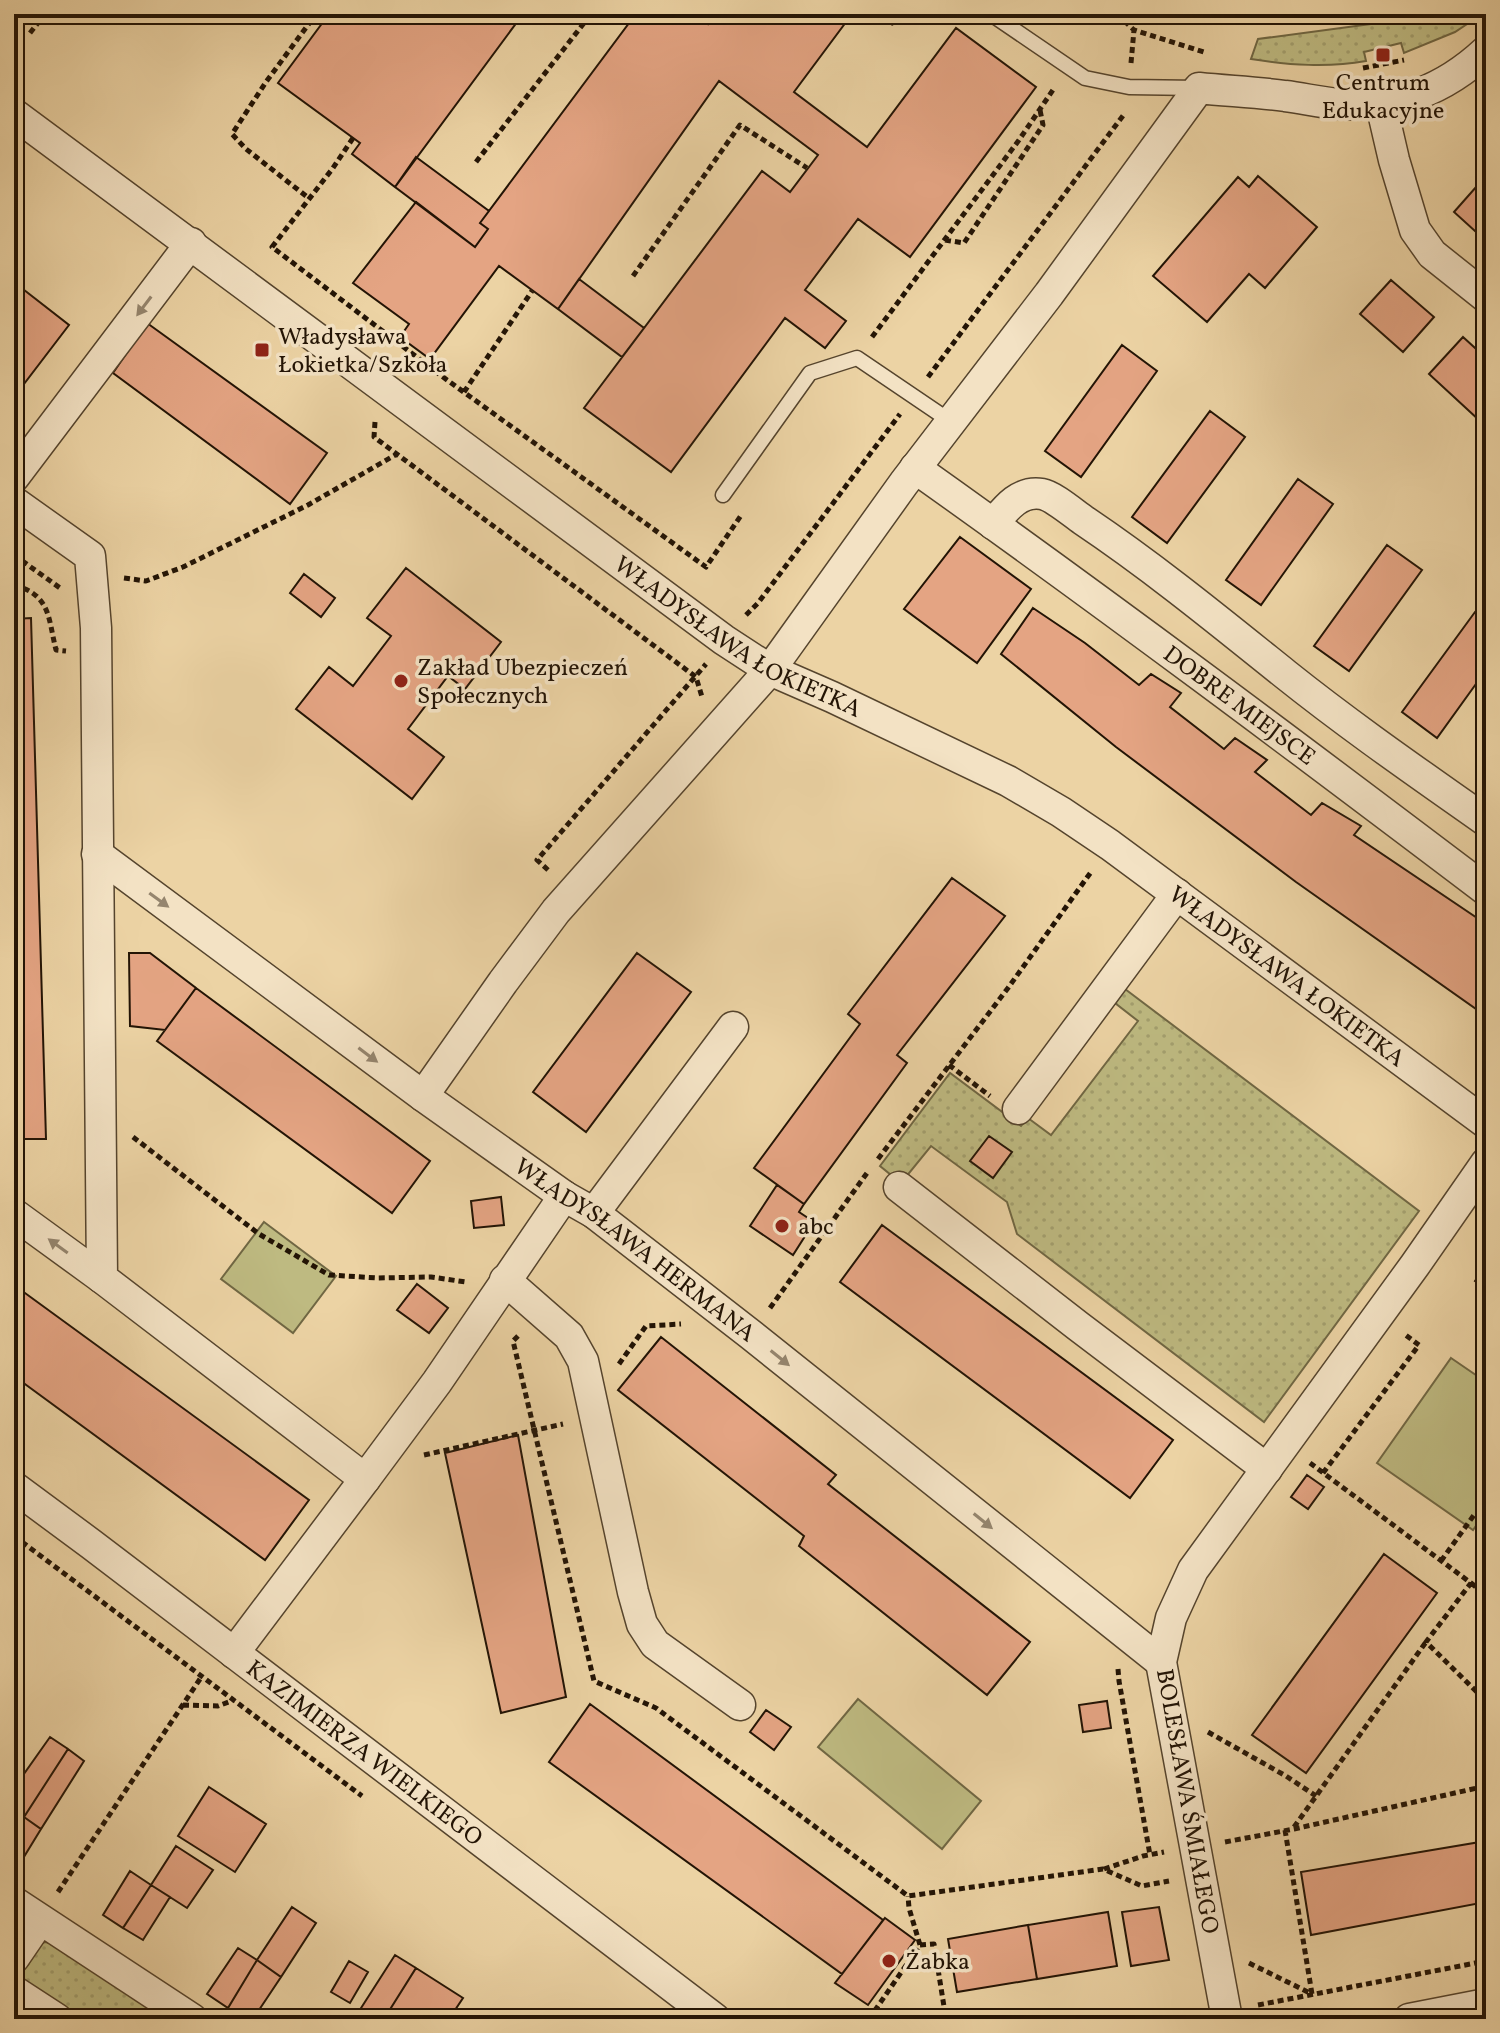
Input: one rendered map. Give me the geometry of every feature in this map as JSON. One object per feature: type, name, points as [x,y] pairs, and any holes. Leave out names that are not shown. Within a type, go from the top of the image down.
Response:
[{"type":"street","points":[[423,1096],[556,911],[770,670],[915,468],[1049,294],[1199,88],[1340,104],[1381,104],[1425,93],[1467,69],[1486,51]]},
{"type":"street","points":[[1381,104],[1415,230],[1432,254],[1486,297]]},
{"type":"street","name":"WŁADYSŁAWA ŁOKIETKA","points":[[14,114],[724,640],[770,670],[1008,781],[1061,812],[1486,1123]]},
{"type":"street","points":[[14,477],[191,243]]},
{"type":"street","name":"DOBRE MIEJSCE","points":[[915,468],[1344,782],[1486,890]]},
{"type":"street","points":[[993,524],[1004,510],[1024,494],[1044,494],[1120,545],[1287,676],[1486,821]]},
{"type":"street","points":[[14,502],[90,556],[96,628],[102,1278]]},
{"type":"street","name":"WŁADYSŁAWA HERMANA","points":[[97,854],[423,1096],[564,1196],[594,1213],[1161,1662]]},
{"type":"street","points":[[1018,1109],[1177,894]]},
{"type":"street","points":[[594,1213],[733,1027]]},
{"type":"street","name":"BOLESŁAWA ŚMIAŁEGO","points":[[1240,2012],[1196,1847],[1161,1662],[1171,1618],[1193,1570],[1486,1163]]},
{"type":"street","points":[[899,1187],[1078,1326],[1276,1456]]},
{"type":"street","points":[[234,1653],[437,1382],[564,1196]]},
{"type":"street","points":[[14,1214],[365,1479]]},
{"type":"street","points":[[501,1286],[569,1336],[583,1361],[642,1624],[655,1644],[740,1705]]},
{"type":"street","name":"KAZIMIERZA WIELKIEGO","points":[[14,1487],[715,2019]]},
{"type":"street","points":[[14,1902],[192,2019]]},
{"type":"street","points":[[14,1958],[40,1920]]},
{"type":"street","points":[[14,1991],[57,2019]]},
{"type":"street","points":[[1409,2019],[1486,2004]]},
{"type":"lane","points":[[991,14],[1085,78],[1129,87],[1199,88]]},
{"type":"lane","points":[[723,495],[810,373],[857,358],[950,421]]},
{"type":"path","points":[[30,33],[45,14]]},
{"type":"path","points":[[306,196],[246,149],[232,134],[316,14]]},
{"type":"path","points":[[476,162],[591,14]]},
{"type":"path","points":[[882,14],[892,23],[899,14]]},
{"type":"path","points":[[1117,14],[1134,30],[1217,56]]},
{"type":"path","points":[[1115,128],[1127,110],[1134,30]]},
{"type":"path","points":[[1357,69],[1411,59]]},
{"type":"path","points":[[857,358],[1068,67]]},
{"type":"path","points":[[945,240],[964,243],[1043,125],[1040,109]]},
{"type":"path","points":[[633,276],[740,125],[807,168]]},
{"type":"path","points":[[353,138],[272,247],[464,392],[706,567],[742,514],[723,495]]},
{"type":"path","points":[[464,392],[532,291]]},
{"type":"path","points":[[91,573],[146,581],[183,567],[308,505],[397,454]]},
{"type":"path","points":[[14,585],[30,590],[44,602],[56,650],[71,651]]},
{"type":"path","points":[[537,860],[713,654]]},
{"type":"path","points":[[750,1334],[1110,845]]},
{"type":"path","points":[[949,1065],[980,1087]]},
{"type":"path","points":[[126,1131],[259,1234],[329,1275],[431,1277],[501,1286]]},
{"type":"path","points":[[616,1370],[646,1326],[691,1323]]},
{"type":"path","points":[[415,1457],[595,1418]]},
{"type":"path","points":[[1276,1456],[1441,1561],[1486,1595]]},
{"type":"path","points":[[1441,1561],[1474,1515]]},
{"type":"path","points":[[1294,1829],[1471,1583]]},
{"type":"path","points":[[1426,1642],[1486,1701]]},
{"type":"path","points":[[1118,1666],[1150,1855]]},
{"type":"path","points":[[40,1920],[202,1676]]},
{"type":"path","points":[[182,1705],[218,1706],[234,1700]]},
{"type":"path","points":[[1202,1740],[1200,1728],[1316,1796]]},
{"type":"path","points":[[920,1945],[908,1896],[1103,1869],[1150,1855],[1294,1829],[1486,1786]]},
{"type":"path","points":[[1285,1830],[1312,1994]]},
{"type":"path","points":[[1103,1869],[1142,1886],[1180,1879]]},
{"type":"path","points":[[920,1945],[934,1944],[946,2019]]},
{"type":"path","points":[[869,2019],[920,1945]]},
{"type":"path","points":[[1240,1958],[1312,1994]]},
{"type":"path","points":[[1240,2012],[1312,1994],[1486,1961]]},
{"type":"shaded area","points":[[1427,14],[1482,14],[1455,32],[1404,53],[1401,43],[1364,52],[1366,61],[1308,65],[1251,59],[1258,39]]},
{"type":"shaded area","points":[[1125,989],[1419,1211],[1264,1422],[1017,1234],[1007,1202],[931,1146],[901,1183],[880,1166],[950,1073],[1021,1126],[1028,1118],[1051,1135],[1138,1021],[1115,1003]]},
{"type":"shaded area","points":[[264,1222],[336,1276],[293,1333],[221,1279]]},
{"type":"shaded area","points":[[1451,1358],[1486,1382],[1486,1512],[1473,1530],[1377,1463]]},
{"type":"shaded area","points":[[858,1699],[981,1801],[942,1849],[818,1747]]},
{"type":"shaded area","points":[[45,1942],[166,2019],[78,2019],[21,1979],[21,1969],[40,1944]]},
{"type":"building","points":[[329,14],[523,14],[395,187],[352,154],[360,143],[278,83]]},
{"type":"building","points":[[624,14],[694,14],[708,24],[715,14],[852,14],[794,92],[867,147],[956,28],[1036,87],[910,257],[858,219],[805,290],[846,321],[825,348],[785,318],[671,472],[584,408],[762,171],[790,192],[818,155],[719,81],[558,309],[499,266],[430,359],[400,337],[409,324],[353,283],[416,202],[475,247],[488,229],[480,223],[632,19]]},
{"type":"building","points":[[416,157],[489,211],[480,223],[488,229],[475,247],[395,187]]},
{"type":"building","points":[[1258,176],[1317,227],[1265,288],[1249,274],[1207,322],[1153,276],[1238,177],[1249,187]]},
{"type":"building","points":[[1484,178],[1486,180],[1486,241],[1454,212]]},
{"type":"building","points":[[579,279],[644,328],[622,357],[558,309]]},
{"type":"building","points":[[1391,280],[1434,317],[1403,352],[1360,314]]},
{"type":"building","points":[[19,286],[69,325],[14,397],[14,293]]},
{"type":"building","points":[[147,323],[327,453],[290,504],[113,373]]},
{"type":"building","points":[[1463,337],[1486,358],[1486,414],[1480,421],[1429,374]]},
{"type":"building","points":[[1122,345],[1157,371],[1081,477],[1045,451]]},
{"type":"building","points":[[1210,411],[1245,437],[1167,543],[1132,517]]},
{"type":"building","points":[[1298,479],[1333,504],[1261,605],[1226,580]]},
{"type":"building","points":[[960,537],[1031,589],[977,663],[904,609]]},
{"type":"building","points":[[1387,545],[1422,570],[1349,671],[1314,646]]},
{"type":"building","name":"Zakład Ubezpieczeń Społecznych","points":[[406,568],[501,642],[465,689],[448,676],[408,729],[444,757],[412,799],[296,709],[329,667],[353,686],[391,636],[367,618]]},
{"type":"building","points":[[304,574],[335,598],[321,617],[290,593]]},
{"type":"building","points":[[1033,608],[1139,685],[1151,674],[1181,693],[1170,707],[1224,749],[1235,738],[1267,760],[1255,772],[1311,815],[1322,803],[1361,826],[1354,835],[1486,924],[1486,1016],[1296,882],[1116,747],[1001,654]]},
{"type":"building","points":[[1475,612],[1486,619],[1486,670],[1437,738],[1402,712]]},
{"type":"building","points":[[31,618],[46,1139],[14,1139],[14,619]]},
{"type":"building","points":[[952,878],[1005,916],[897,1055],[907,1063],[804,1204],[754,1168],[860,1024],[848,1014]]},
{"type":"building","points":[[129,953],[150,953],[196,988],[165,1030],[130,1026]]},
{"type":"building","points":[[637,953],[691,992],[586,1132],[533,1092]]},
{"type":"building","points":[[196,988],[430,1161],[392,1213],[157,1041]]},
{"type":"building","points":[[989,1136],[1012,1152],[993,1178],[970,1161]]},
{"type":"building","points":[[777,1185],[804,1204],[799,1212],[814,1222],[793,1255],[750,1226]]},
{"type":"building","points":[[501,1197],[504,1225],[474,1228],[471,1201]]},
{"type":"building","points":[[882,1225],[1173,1440],[1130,1498],[840,1282]]},
{"type":"building","points":[[1486,1265],[1486,1289],[1475,1281]]},
{"type":"building","points":[[417,1284],[448,1308],[429,1333],[397,1310]]},
{"type":"building","points":[[14,1285],[309,1500],[265,1560],[14,1376]]},
{"type":"building","points":[[661,1337],[836,1475],[828,1484],[1030,1642],[987,1695],[799,1546],[804,1536],[618,1390]]},
{"type":"building","points":[[518,1435],[566,1697],[501,1713],[445,1453]]},
{"type":"building","points":[[1307,1475],[1324,1487],[1308,1509],[1291,1497]]},
{"type":"building","points":[[1384,1554],[1437,1593],[1306,1773],[1252,1735]]},
{"type":"building","points":[[1107,1701],[1111,1728],[1083,1732],[1079,1705]]},
{"type":"building","points":[[590,1704],[883,1920],[842,1974],[549,1762]]},
{"type":"building","points":[[766,1710],[791,1727],[774,1750],[750,1732]]},
{"type":"building","points":[[50,1737],[68,1749],[24,1817],[14,1810],[14,1788]]},
{"type":"building","points":[[68,1749],[84,1761],[41,1829],[24,1817]]},
{"type":"building","points":[[209,1787],[266,1824],[235,1872],[178,1836]]},
{"type":"building","points":[[14,1810],[24,1817],[14,1832]]},
{"type":"building","points":[[24,1817],[41,1829],[22,1860],[14,1855],[14,1832]]},
{"type":"building","points":[[1486,1841],[1486,1902],[1311,1935],[1301,1872]]},
{"type":"building","points":[[176,1846],[213,1870],[187,1908],[151,1885]]},
{"type":"building","points":[[130,1871],[151,1885],[123,1928],[103,1915]]},
{"type":"building","points":[[151,1885],[170,1897],[143,1940],[123,1928]]},
{"type":"building","points":[[292,1907],[316,1923],[281,1977],[257,1960]]},
{"type":"building","points":[[1159,1907],[1169,1960],[1131,1966],[1122,1912]]},
{"type":"building","points":[[1108,1912],[1117,1966],[1037,1979],[1028,1925]]},
{"type":"building","points":[[885,1918],[915,1940],[868,2005],[835,1983]]},
{"type":"building","points":[[1028,1925],[1037,1979],[957,1992],[948,1939]]},
{"type":"building","points":[[238,1948],[257,1960],[228,2008],[207,1994]]},
{"type":"building","points":[[395,1955],[416,1968],[384,2019],[354,2019]]},
{"type":"building","points":[[257,1960],[281,1977],[253,2019],[245,2019],[228,2008]]},
{"type":"building","points":[[349,1961],[368,1972],[350,2003],[331,1992]]},
{"type":"building","points":[[416,1968],[463,1998],[449,2019],[440,2019],[426,2010],[420,2019],[384,2019]]},
{"type":"place","name":"Centrum Edukacyjne","points":[[1383,55]]},
{"type":"place","name":"Władysława Łokietka/Szkoła","points":[[262,350]]},
{"type":"place","name":"Zakład Ubezpieczeń Społecznych","points":[[401,681]]},
{"type":"place","name":"abc","points":[[782,1226]]},
{"type":"place","name":"Żabka","points":[[889,1961]]}]
